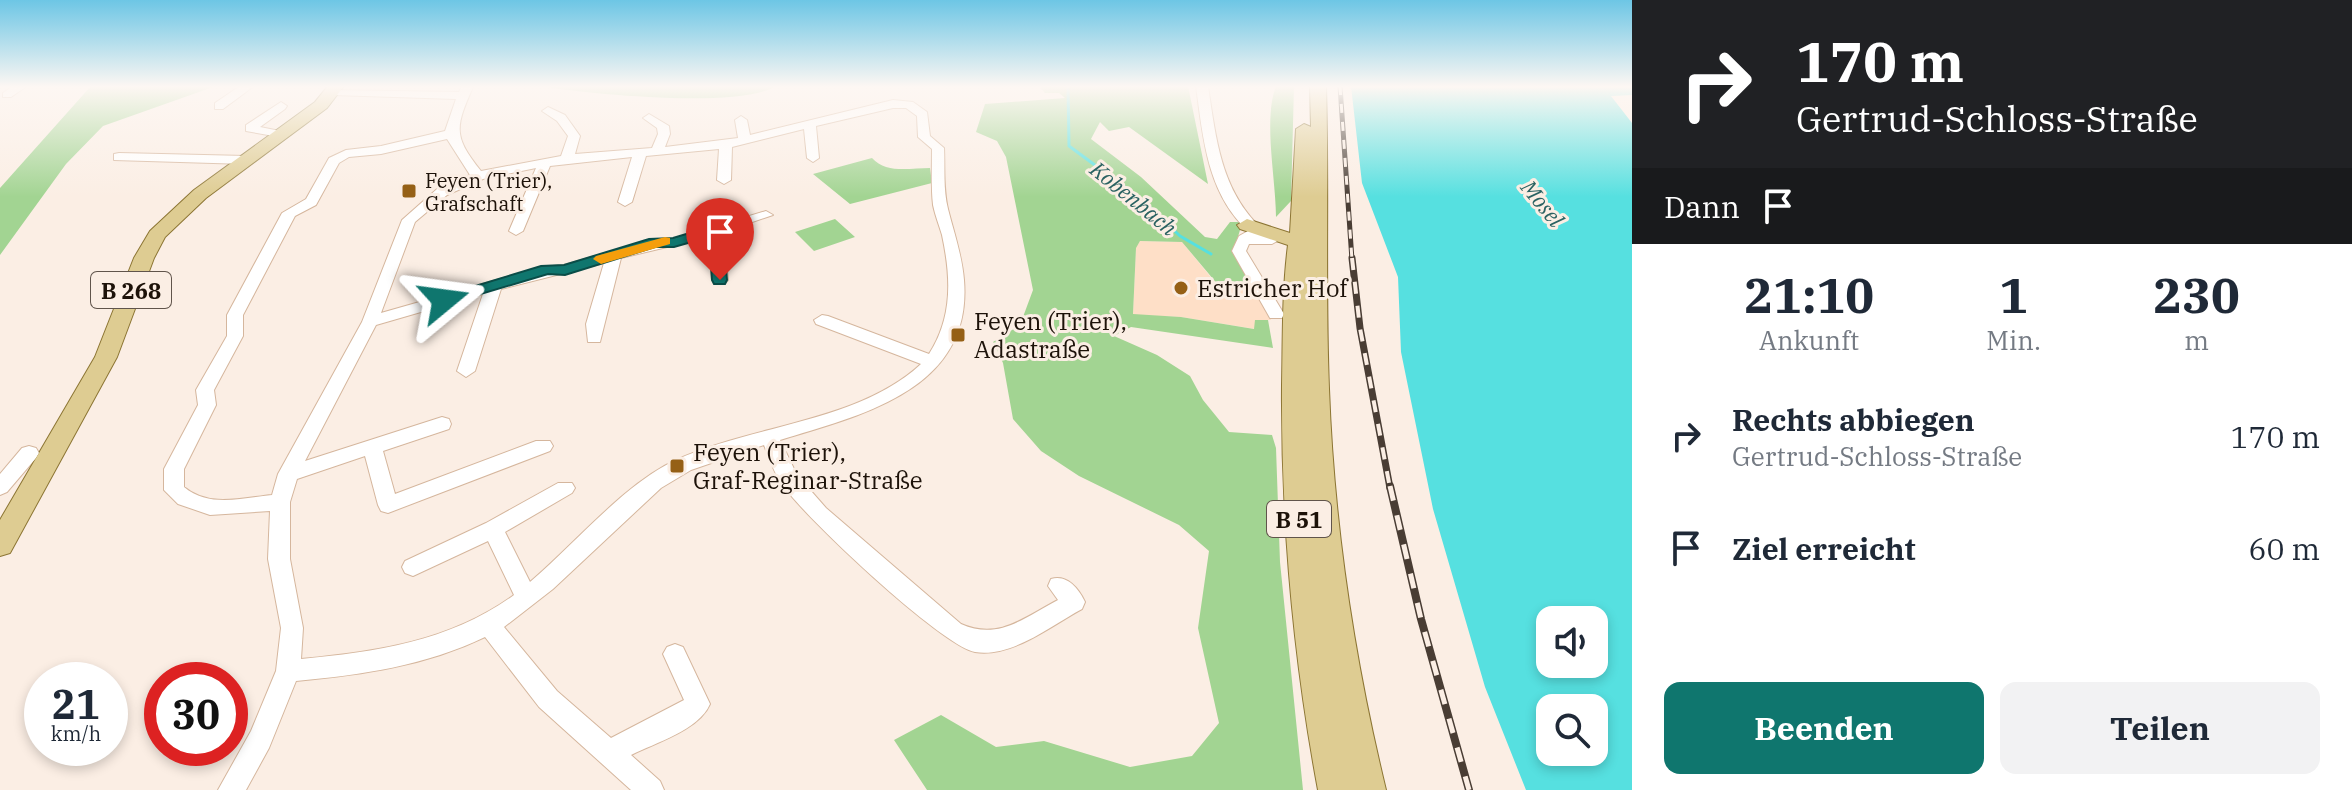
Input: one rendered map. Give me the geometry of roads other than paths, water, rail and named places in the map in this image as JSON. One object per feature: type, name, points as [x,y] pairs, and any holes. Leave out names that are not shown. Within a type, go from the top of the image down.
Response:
[{"type":"main road","name":"B 268","points":[[0,545],[106,357],[144,258],[157,235],[180,211],[295,123]]},
{"type":"main road","name":"B 51","points":[[1275,237],[1302,211],[1303,123]]},
{"type":"main road","name":"B 51","points":[[1308,123],[1275,237],[1293,400],[1301,571],[1323,734],[1336,790]]},
{"type":"main road","points":[[1275,237],[1302,211]]},
{"type":"main road","name":"B 51","points":[[1275,237],[1316,367],[1328,574],[1356,740],[1368,790]]},
{"type":"street","points":[[257,123],[250,128],[281,135]]},
{"type":"street","points":[[451,123],[450,134],[478,176]]},
{"type":"street","points":[[565,123],[574,136],[567,159]]},
{"type":"street","points":[[656,152],[664,134],[663,126],[658,123]]},
{"type":"street","points":[[742,123],[745,142]]},
{"type":"street","points":[[231,790],[256,747],[288,671],[292,628],[279,559],[280,502],[288,474],[370,322],[409,220],[442,192],[478,176],[567,159],[726,145],[818,123]]},
{"type":"street","points":[[288,671],[361,665],[423,651],[488,624],[577,554],[639,496],[681,466],[868,403],[920,380],[951,333],[958,276],[940,202],[938,148],[924,137],[923,123]]},
{"type":"street","points":[[1207,123],[1212,156],[1231,204],[1275,237]]},
{"type":"street","points":[[810,125],[813,158]]},
{"type":"street","points":[[280,502],[206,509],[185,502],[174,490],[174,469],[207,405],[205,390],[235,336],[235,315],[289,213],[311,202],[334,161],[346,154],[381,150],[450,134]]},
{"type":"street","points":[[724,180],[726,145]]},
{"type":"street","points":[[625,202],[640,153]]},
{"type":"street","points":[[119,157],[246,160]]},
{"type":"street","points":[[516,231],[545,162]]},
{"type":"street","points":[[370,322],[547,270],[565,270],[654,243],[674,243],[766,215]]},
{"type":"street","points":[[716,230],[720,280]]},
{"type":"street","points":[[1275,237],[1239,251],[1276,314]]},
{"type":"street","points":[[594,338],[594,324],[614,255]]},
{"type":"street","points":[[466,371],[494,285]]},
{"type":"street","points":[[822,320],[933,362]]},
{"type":"street","points":[[288,474],[442,424]]},
{"type":"street","points":[[770,438],[789,479],[819,514],[953,631],[977,642],[1008,638],[1074,602],[1059,586]]},
{"type":"street","points":[[372,447],[388,505],[543,446]]},
{"type":"street","points":[[0,487],[29,453]]},
{"type":"street","points":[[413,567],[493,529],[565,488]]},
{"type":"street","points":[[493,529],[526,596]]},
{"type":"street","points":[[488,624],[548,699],[651,790]]},
{"type":"street","points":[[608,753],[675,720],[698,704],[675,654]]},
{"type":"water","name":"Mosel","points":[[1355,123],[1632,123],[1632,790],[1526,790],[1485,687],[1433,509],[1401,352],[1398,277],[1362,183]]},
{"type":"waterway","name":"Kobenbach","points":[[1069,123],[1069,146],[1141,199],[1180,236],[1211,254]]},
{"type":"railway","points":[[1343,123],[1352,260]]},
{"type":"railway","points":[[1352,258],[1360,328],[1390,488]]},
{"type":"railway","points":[[1390,486],[1421,619],[1469,790]]},
{"type":"place","name":"Feyen (Trier), Grafschaft","points":[[409,191]]},
{"type":"place","name":"Estricher Hof","points":[[1181,288]]},
{"type":"place","name":"Feyen (Trier), Adastraße","points":[[958,335]]},
{"type":"place","name":"Feyen (Trier), Graf-Reginar-Straße","points":[[677,466]]}]
